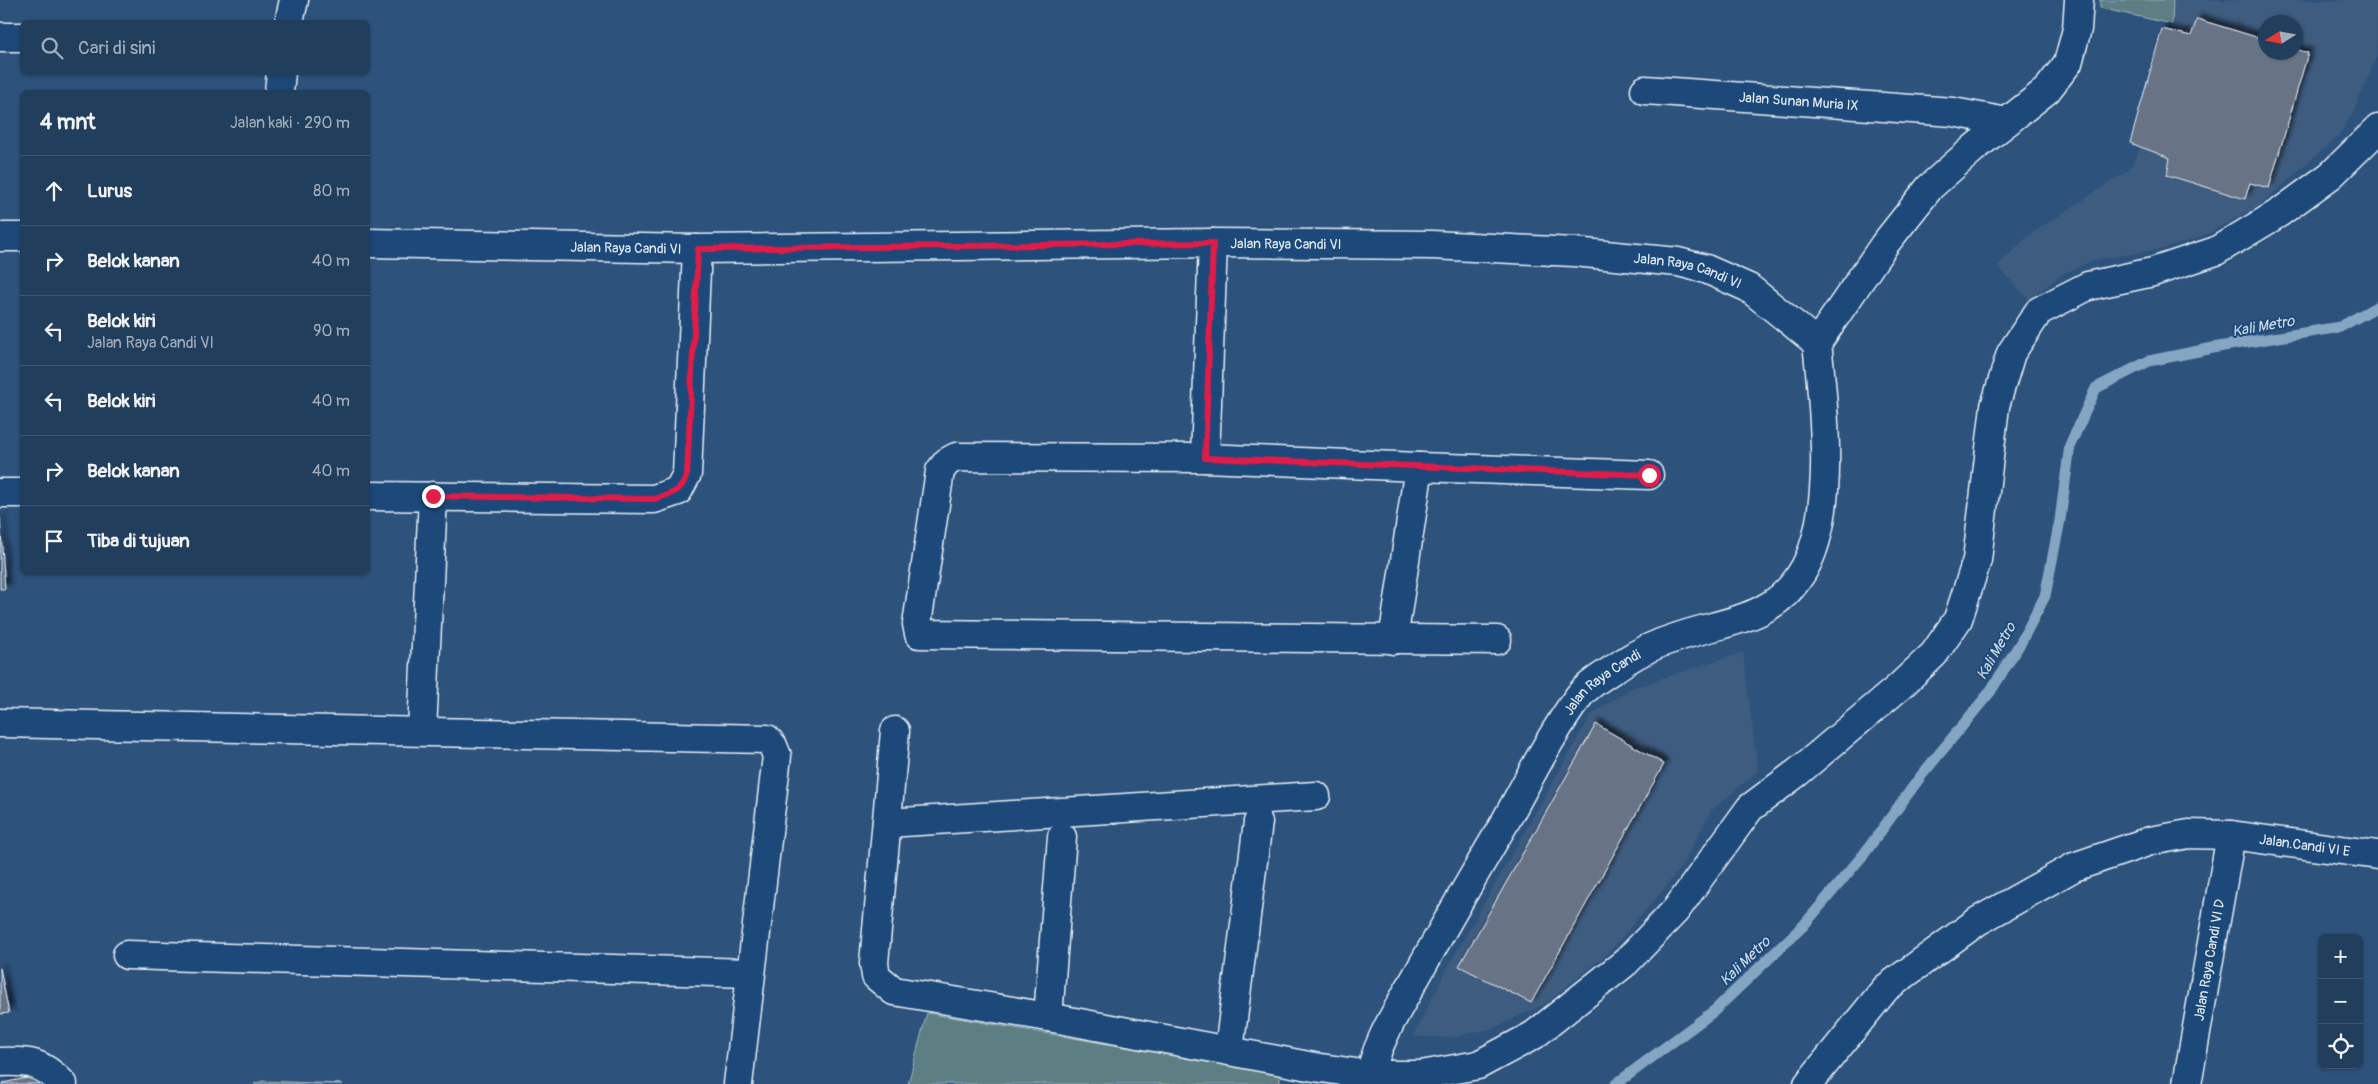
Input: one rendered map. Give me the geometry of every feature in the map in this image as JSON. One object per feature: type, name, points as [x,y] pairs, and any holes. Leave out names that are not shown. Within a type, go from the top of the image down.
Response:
[{"type":"street","points":[[289,20],[294,0]]},
{"type":"street","points":[[1817,343],[1884,245],[1930,187],[1974,148],[2047,90],[2068,63],[2077,29],[2079,0]]},
{"type":"street","points":[[0,37],[20,37]]},
{"type":"street","points":[[279,90],[281,75]]},
{"type":"street","name":"Jalan Sunan Muria IX","points":[[1645,90],[1953,112],[2007,122]]},
{"type":"street","points":[[895,731],[874,963],[876,976],[894,991],[1229,1050],[1370,1079],[1421,1075],[1478,1065],[1534,1035],[1626,962],[1676,910],[1750,808],[1798,772],[1900,687],[1934,654],[1958,620],[1977,560],[1995,406],[2011,353],[2040,311],[2088,286],[2153,272],[2216,251],[2279,213],[2331,175],[2378,129]]},
{"type":"street","points":[[0,237],[20,238]]},
{"type":"street","name":"Jalan Raya Candi VI","points":[[370,243],[698,249],[1213,243],[1432,245],[1574,252],[1678,262],[1706,269],[1750,288],[1817,343]]},
{"type":"street","points":[[1205,458],[1213,243]]},
{"type":"street","points":[[370,496],[654,499],[678,491],[685,483],[687,474],[698,249]]},
{"type":"street","name":"Jalan Raya Candi","points":[[1370,1079],[1382,1043],[1409,990],[1567,715],[1581,694],[1626,661],[1674,638],[1756,614],[1781,599],[1801,575],[1812,553],[1823,496],[1825,425],[1817,343]]},
{"type":"street","points":[[1497,640],[919,634],[917,624],[940,471],[947,462],[956,456],[1205,458],[1649,475]]},
{"type":"street","points":[[1393,640],[1419,467]]},
{"type":"street","points":[[0,493],[20,493]]},
{"type":"street","points":[[422,731],[433,496]]},
{"type":"street","points":[[0,723],[768,739],[777,756],[738,1084]]},
{"type":"street","points":[[887,823],[1316,796]]},
{"type":"street","points":[[1229,1050],[1258,822]]},
{"type":"street","name":"Jalan.Candi VI E","points":[[1808,1084],[1886,988],[1978,921],[2074,867],[2107,854],[2150,841],[2189,834],[2231,835],[2378,855]]},
{"type":"street","name":"Jalan Raya Candi VI D","points":[[2187,1084],[2231,835]]},
{"type":"street","points":[[1048,1017],[1062,837]]},
{"type":"street","points":[[127,955],[750,973]]},
{"type":"street","points":[[0,1062],[19,1061],[44,1066],[63,1084]]},
{"type":"shaded area","points":[[2173,0],[2378,0],[2377,56],[2353,113],[2338,136],[2259,206],[2203,236],[2162,249],[2094,260],[2059,276],[2029,300],[1997,266],[2029,235],[2129,170],[2141,147],[2172,24]]},
{"type":"shaded area","points":[[1743,652],[1758,771],[1711,811],[1682,866],[1660,894],[1606,955],[1545,1004],[1494,1028],[1451,1038],[1413,1036],[1444,974],[1591,715],[1629,689]]},
{"type":"green space","points":[[2100,0],[2173,0],[2172,24],[2100,8]]},
{"type":"green space","points":[[927,1013],[1281,1074],[1279,1084],[908,1084]]},
{"type":"green space","points":[[263,1081],[343,1084],[254,1084]]},
{"type":"building","points":[[2197,19],[2258,38],[2258,60],[2303,60],[2303,51],[2308,53],[2269,188],[2250,183],[2245,199],[2167,175],[2170,158],[2130,143],[2162,29],[2191,36]]},
{"type":"building","points":[[0,518],[5,589],[0,589]]},
{"type":"building","points":[[1596,724],[1664,764],[1531,1003],[1459,966]]},
{"type":"building","points":[[0,968],[9,1013],[0,1014]]},
{"type":"building","points":[[37,1076],[39,1084],[2,1084],[2,1083]]},
{"type":"waterway","name":"Kali Metro","points":[[1616,1084],[1714,1011],[1804,925],[1864,854],[1921,776],[1990,692],[2021,642],[2045,596],[2060,520],[2070,445],[2096,388],[2149,361],[2218,347],[2340,327],[2378,306]]},
{"type":"route","points":[[433,496],[654,499],[678,491],[685,483],[687,474],[698,249],[1213,243],[1205,458],[1649,475]]}]
